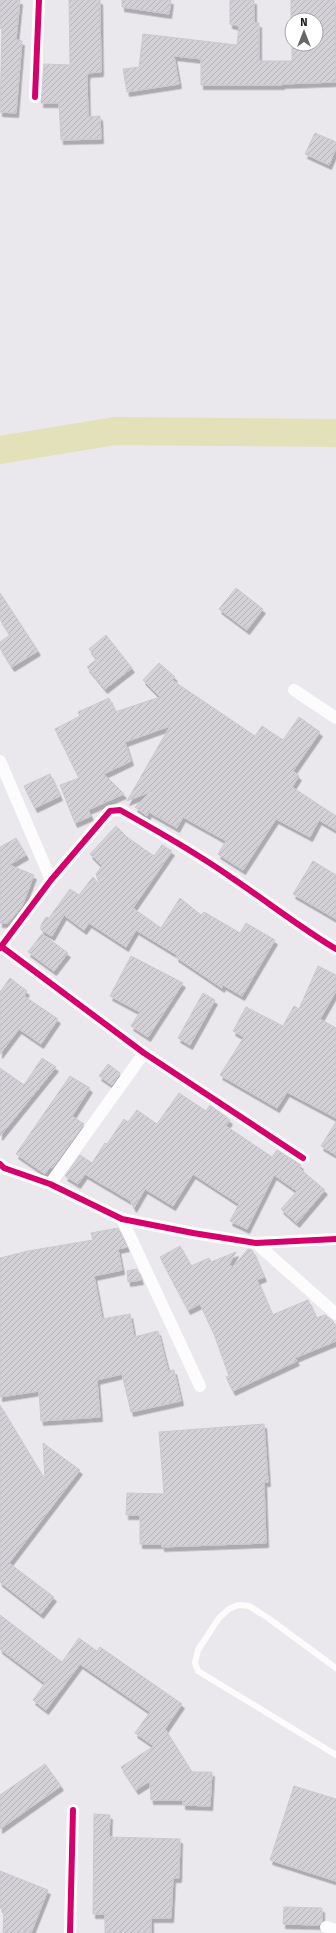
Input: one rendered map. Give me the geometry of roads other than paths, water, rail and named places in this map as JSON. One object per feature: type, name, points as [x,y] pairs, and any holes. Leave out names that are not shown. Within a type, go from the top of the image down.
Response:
[{"type":"street","points":[[35,97],[39,0]]},
{"type":"street","points":[[294,690],[336,718]]},
{"type":"street","points":[[0,762],[51,880]]},
{"type":"street","points":[[303,1158],[144,1053],[1,948],[51,880],[110,811],[120,810],[165,835],[234,879],[299,926],[336,950]]},
{"type":"street","points":[[50,1184],[144,1053]]},
{"type":"street","points":[[1,1170],[50,1184],[122,1219],[193,1233],[256,1243],[336,1239]]},
{"type":"street","points":[[122,1219],[200,1386]]},
{"type":"street","points":[[256,1243],[336,1314]]},
{"type":"street","points":[[70,1933],[73,1810]]},
{"type":"lane","points":[[336,1668],[268,1618],[249,1606],[238,1605],[229,1609],[219,1618],[198,1650],[195,1663],[198,1671],[336,1756]]},
{"type":"waterway","points":[[0,450],[115,431],[336,433]]}]
